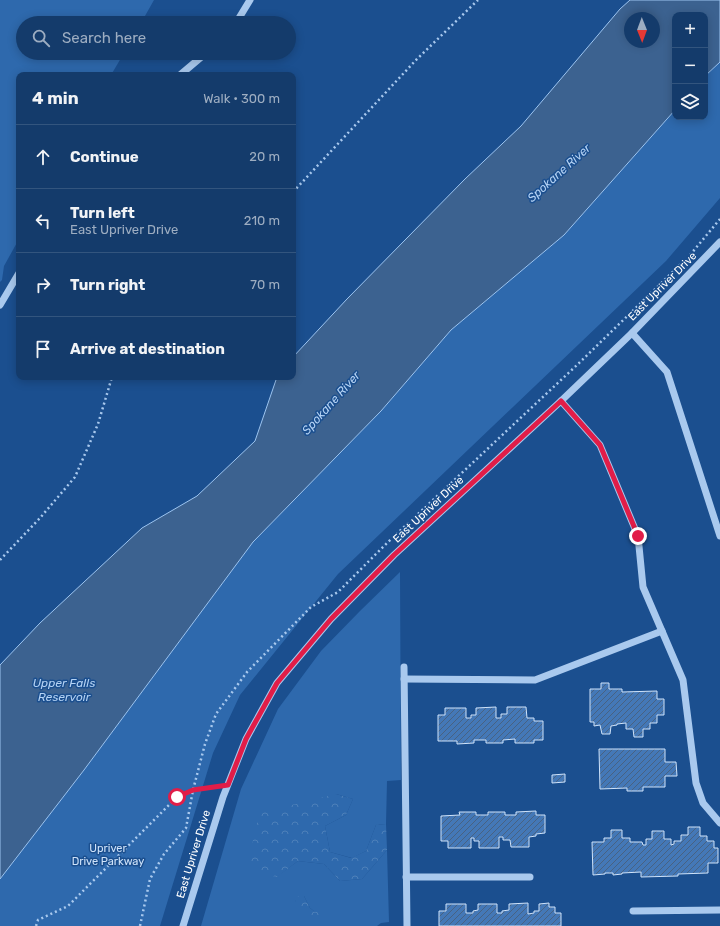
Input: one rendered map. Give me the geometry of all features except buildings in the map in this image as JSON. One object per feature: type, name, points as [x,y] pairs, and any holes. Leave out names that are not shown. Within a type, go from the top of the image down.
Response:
[{"type":"street","points":[[240,16],[250,0]]},
{"type":"street","points":[[184,72],[198,60]]},
{"type":"street","name":"East Upriver Drive","points":[[183,926],[223,797],[246,739],[277,683],[331,619],[394,555],[561,401],[632,332],[720,242]]},
{"type":"street","points":[[0,305],[16,278]]},
{"type":"street","points":[[632,332],[668,372],[720,536]]},
{"type":"street","points":[[561,401],[600,445],[638,536],[643,586],[684,680],[696,783],[703,803],[720,823]]},
{"type":"street","points":[[404,679],[535,680],[662,631]]},
{"type":"street","points":[[404,667],[407,926]]},
{"type":"street","points":[[406,877],[530,876]]},
{"type":"street","points":[[633,912],[720,910]]},
{"type":"path","points":[[296,189],[416,60],[478,0]]},
{"type":"path","points":[[0,560],[40,518],[75,477],[98,424],[111,380]]},
{"type":"path","points":[[36,926],[38,920],[68,906],[177,797],[193,790],[228,785]]},
{"type":"green space","points":[[0,0],[154,0],[145,16],[16,16],[16,60],[120,60],[113,72],[16,72],[16,244],[4,266],[2,280],[0,282]]},
{"type":"green space","name":"Upriver Drive Parkway","points":[[720,62],[720,198],[666,261],[338,574],[240,695],[213,753],[160,926],[0,926],[0,879],[84,770],[253,542],[381,411],[451,330],[564,235],[672,113],[672,120],[708,120],[708,73]]},
{"type":"green space","points":[[400,572],[401,780],[387,781],[386,824],[376,825],[366,851],[352,858],[330,852],[325,826],[346,815],[353,799],[336,794],[276,877],[298,861],[324,864],[340,881],[362,879],[387,850],[389,922],[381,923],[377,926],[201,926],[241,789],[278,709],[321,651]],"holes":[[[304,896],[310,908],[315,912],[295,901]]]},
{"type":"green space","points":[[336,794],[353,799],[346,815],[325,826],[330,852],[351,858],[366,851],[376,825],[386,824],[387,850],[362,879],[340,881],[324,864],[298,861],[277,877],[254,872],[249,861],[256,825],[263,812]]},
{"type":"green space","points":[[299,895],[304,896],[310,908],[315,912],[325,909],[327,912],[327,917],[310,918],[304,915],[295,901]]},
{"type":"water","name":"Upper Falls Reservoir","points":[[630,0],[720,0],[720,62],[708,73],[708,12],[672,12],[672,113],[564,235],[451,330],[381,411],[253,542],[84,770],[0,879],[0,665],[40,623],[142,528],[197,496],[255,441],[276,380],[296,380],[296,354],[347,299],[465,179],[521,126],[620,9]]},
{"type":"route","points":[[177,797],[193,790],[228,785],[246,739],[277,683],[331,619],[394,555],[561,401],[600,445],[638,536]]},
{"type":"water label","name":"Spokane River","points":[[559,173]]},
{"type":"water label","name":"Spokane River","points":[[331,403]]}]
